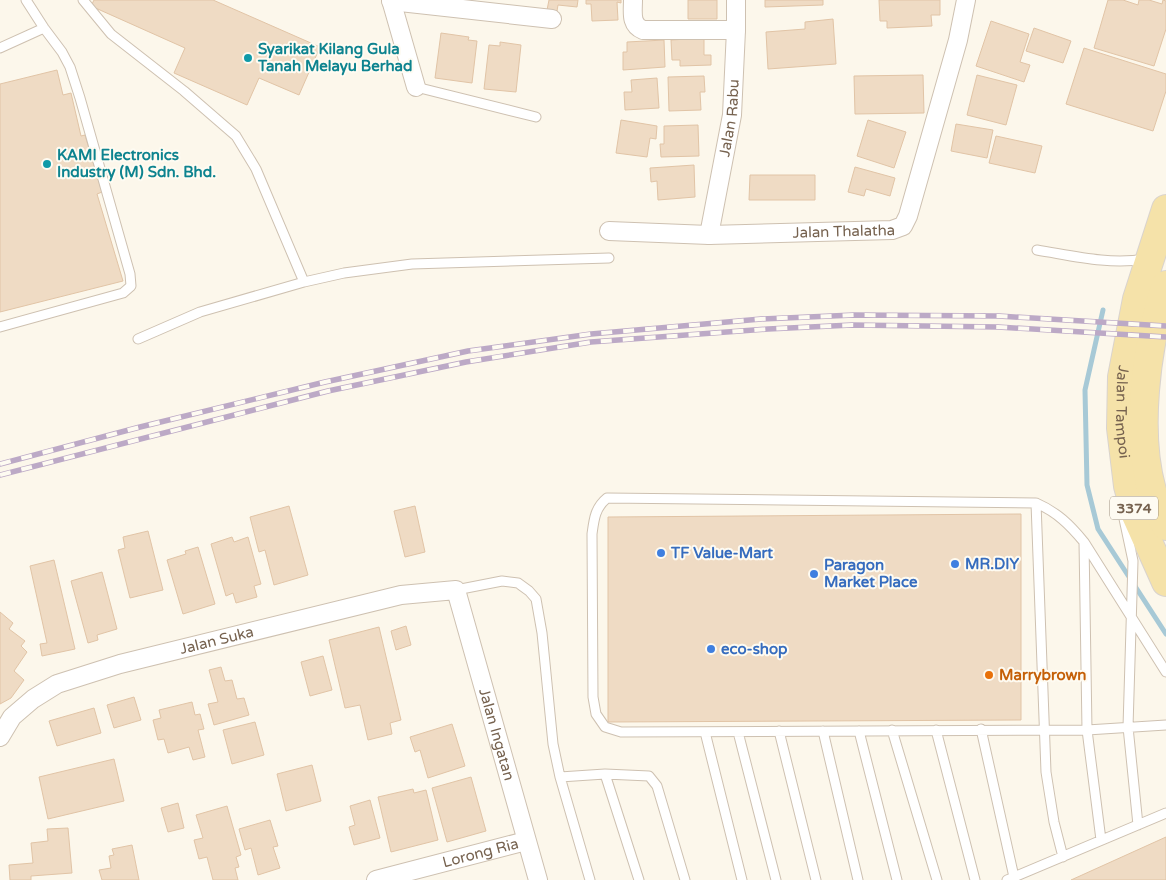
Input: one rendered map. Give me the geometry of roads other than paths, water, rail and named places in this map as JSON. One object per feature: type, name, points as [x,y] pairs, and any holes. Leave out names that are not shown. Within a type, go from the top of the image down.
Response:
[{"type":"main road","name":"Jalan Tampoi","points":[[1166,209],[1138,299],[1122,377],[1120,461],[1136,515],[1166,582]]},
{"type":"main road","name":"Jalan Tampoi","points":[[1166,285],[1159,305],[1146,378],[1144,415],[1146,459],[1154,497],[1166,526]]},
{"type":"street","points":[[633,0],[634,24],[643,30],[736,30]]},
{"type":"street","name":"Jalan Rabu","points":[[709,235],[732,115],[736,0]]},
{"type":"street","name":"Jalan Thalatha","points":[[609,231],[709,235],[892,230],[902,226],[908,216],[958,40],[966,0]]},
{"type":"street","points":[[416,87],[391,1],[552,19]]},
{"type":"street","name":"Jalan Suka","points":[[0,736],[12,717],[33,699],[57,684],[84,675],[120,664],[401,596],[456,590]]},
{"type":"street","name":"Jalan Ingatan","points":[[456,590],[538,880]]},
{"type":"street","name":"Lorong Ria","points":[[376,880],[526,841]]},
{"type":"lane","points":[[0,326],[123,293],[130,286],[130,274],[80,98],[62,52],[26,0]]},
{"type":"lane","points":[[83,0],[111,34],[184,91],[236,136],[256,169],[304,282]]},
{"type":"lane","points":[[0,48],[44,28]]},
{"type":"lane","points":[[416,87],[536,117]]},
{"type":"lane","points":[[1037,250],[1100,261],[1125,262],[1150,258]]},
{"type":"lane","points":[[138,339],[200,312],[304,282],[344,274],[412,264],[609,258]]},
{"type":"lane","points":[[1166,672],[1084,542],[1070,524],[1050,509],[1036,503],[607,498],[599,505],[594,518],[592,534],[593,697],[596,714],[605,727],[621,732],[738,732],[1087,730],[1166,725]]},
{"type":"lane","points":[[1036,503],[1046,772],[1054,822],[1063,857]]},
{"type":"lane","points":[[1122,506],[1133,561],[1128,728],[1138,825]]},
{"type":"lane","points":[[1084,542],[1087,730],[1101,840]]},
{"type":"lane","points":[[456,590],[502,581],[518,583],[536,599],[542,633],[552,744],[590,880]]},
{"type":"lane","points":[[892,730],[937,880]]},
{"type":"lane","points":[[936,730],[975,880]]},
{"type":"lane","points":[[981,730],[1011,879],[1166,813]]},
{"type":"lane","points":[[779,731],[816,880]]},
{"type":"lane","points":[[824,731],[858,880]]},
{"type":"lane","points":[[859,731],[897,880]]},
{"type":"lane","points":[[705,732],[742,880]]},
{"type":"lane","points":[[738,732],[776,880]]},
{"type":"lane","points":[[560,777],[605,774],[642,774],[649,776],[657,786],[685,880]]},
{"type":"lane","points":[[605,774],[639,880]]},
{"type":"waterway","points":[[1103,310],[1085,390],[1087,485],[1098,529],[1166,634]]},
{"type":"railway","points":[[0,464],[140,427],[325,382],[468,351],[591,334],[761,319],[854,315],[999,316],[1166,326]]},
{"type":"railway","points":[[0,475],[328,391],[466,362],[591,342],[852,325],[998,327],[1166,337]]},
{"type":"place","name":"Syarikat Kilang Gula Tanah Melayu Berhad","points":[[248,58]]},
{"type":"place","name":"KAMI Electronics Industry (M) Sdn. Bhd.","points":[[47,164]]},
{"type":"place","name":"TF Value-Mart","points":[[661,553]]},
{"type":"place","name":"MR.DIY","points":[[955,564]]},
{"type":"place","name":"Paragon Market Place","points":[[814,574]]},
{"type":"place","name":"eco-shop","points":[[711,649]]},
{"type":"place","name":"Marrybrown","points":[[989,675]]}]
